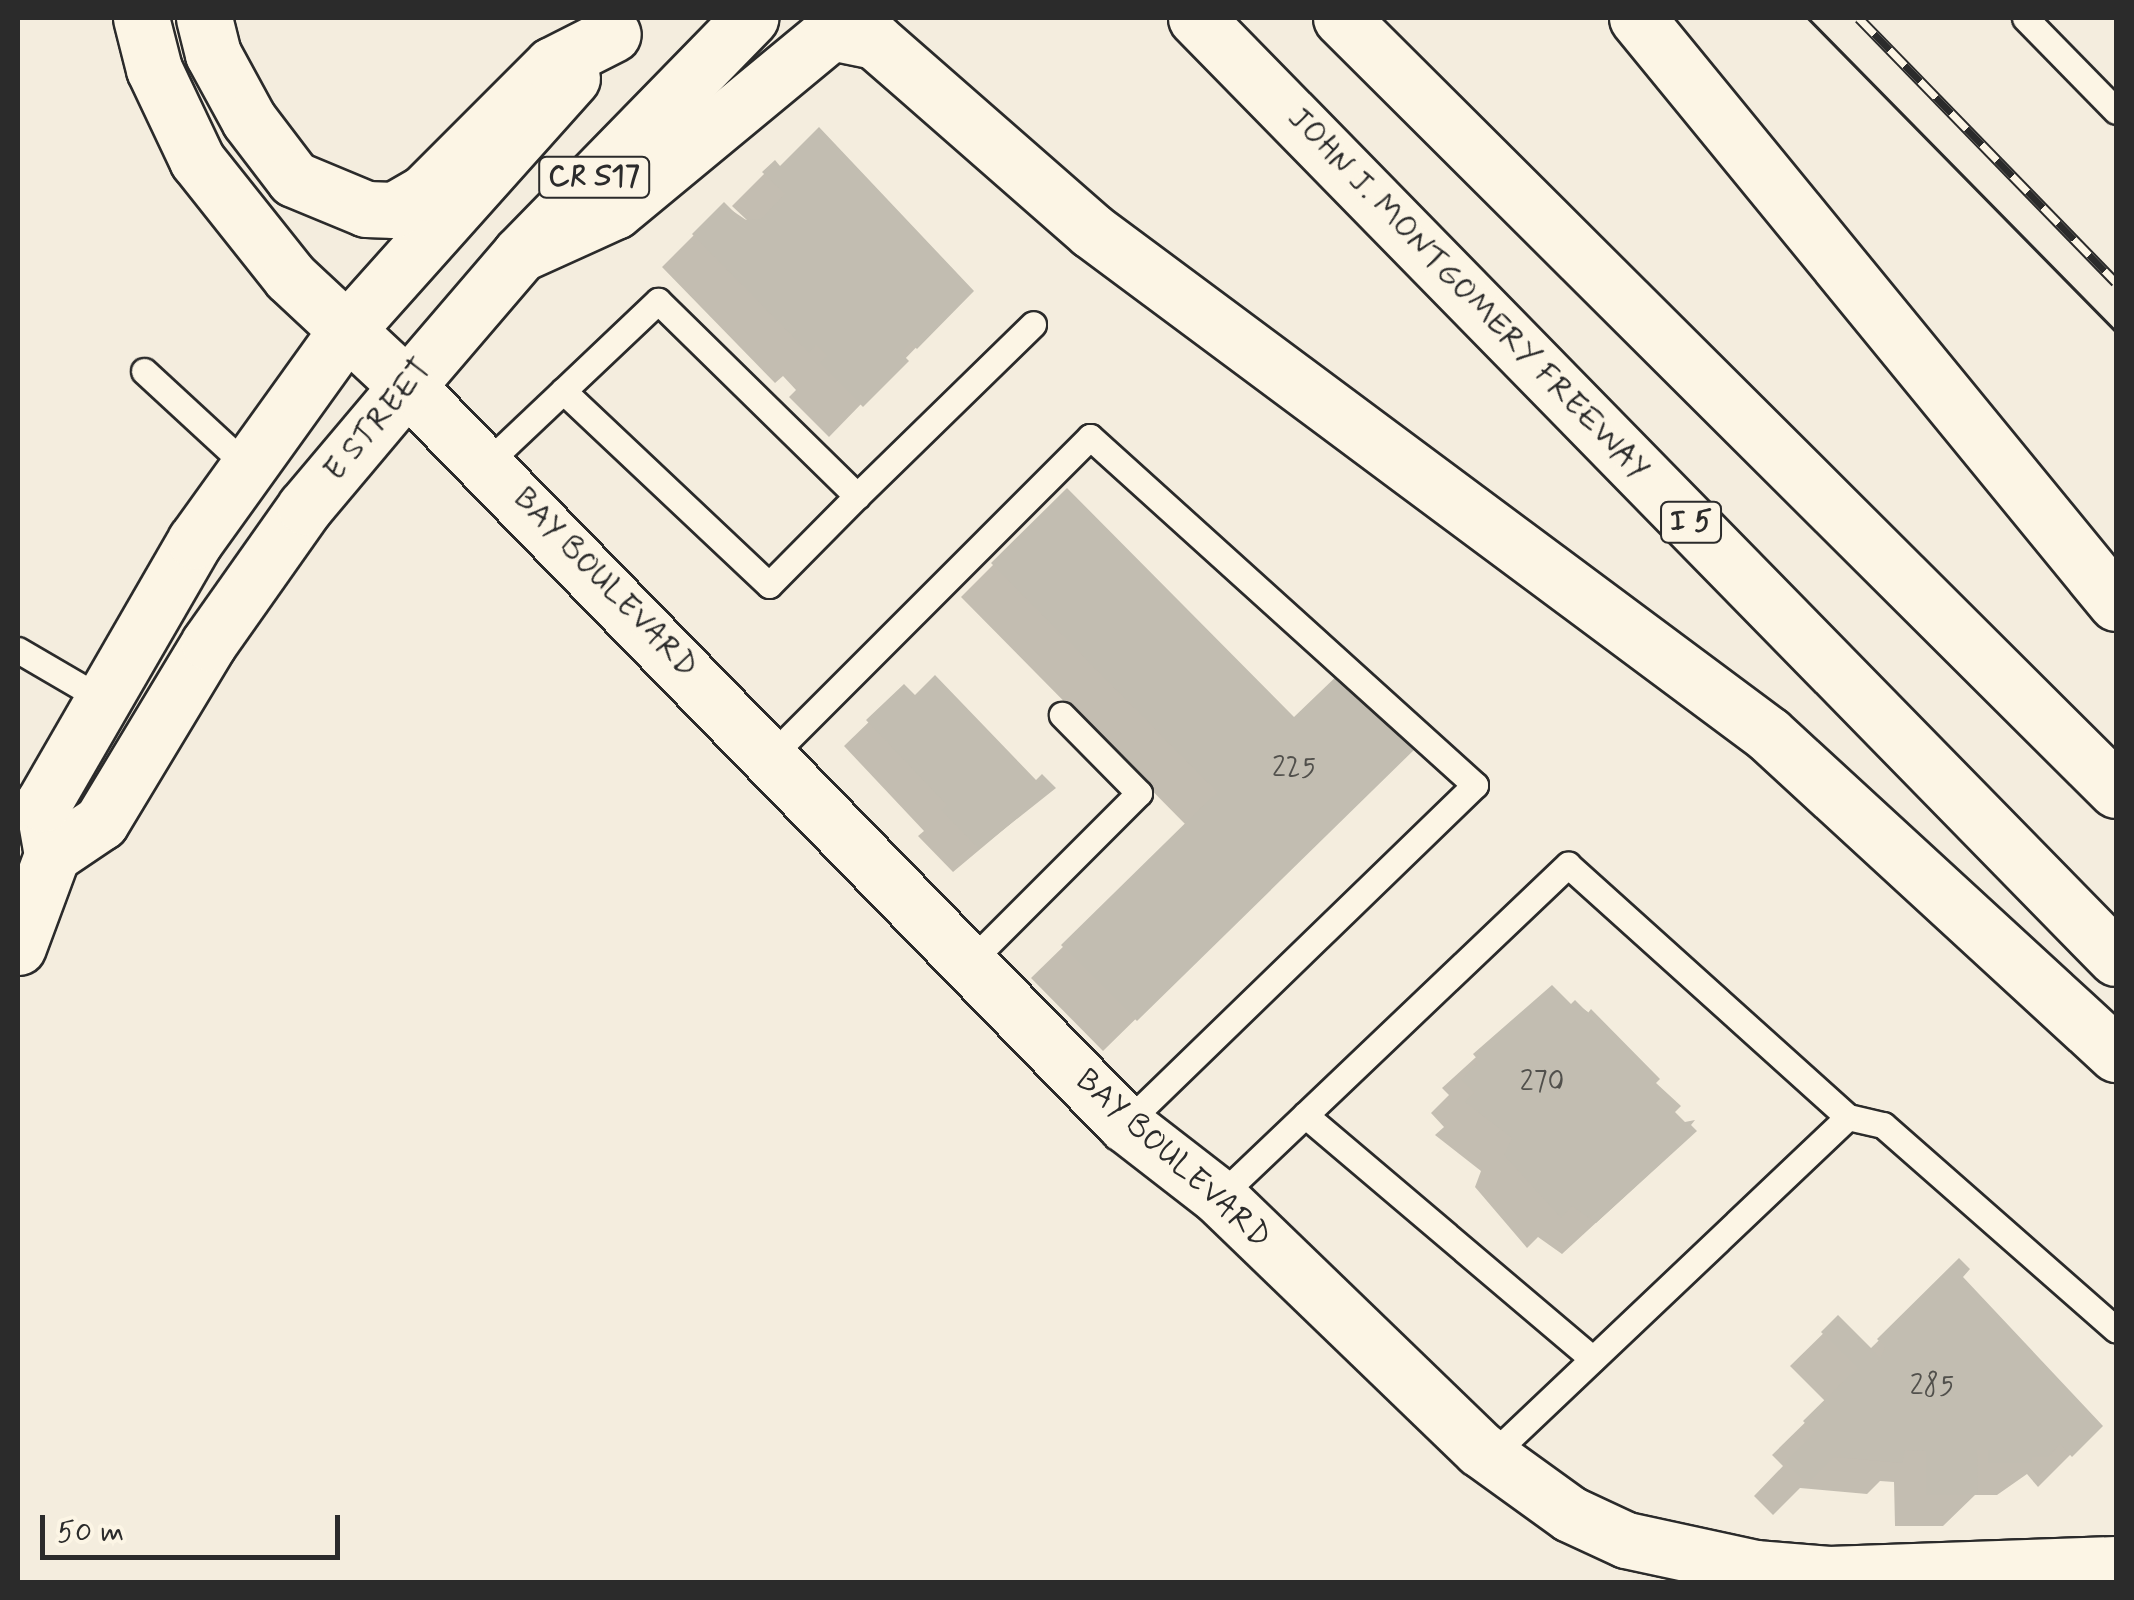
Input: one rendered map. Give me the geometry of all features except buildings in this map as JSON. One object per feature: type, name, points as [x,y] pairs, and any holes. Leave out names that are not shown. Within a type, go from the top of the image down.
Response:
[{"type":"main road","name":"BAY BOULEVARD","points":[[141,18],[154,69],[198,160],[260,242],[346,330],[488,462],[1126,1124],[1218,1197],[1491,1456],[1570,1514],[1626,1540],[1755,1568],[1830,1574],[2116,1564]]},
{"type":"main road","points":[[204,18],[213,54],[249,120],[294,179],[366,209],[394,210],[424,193],[552,65],[621,26]]},
{"type":"main road","name":"E STREET","points":[[52,855],[101,822],[209,643],[305,507],[520,254],[750,18]]},
{"type":"main road","name":"JOHN J. MONTGOMERY FREEWAY","points":[[1196,18],[2116,958]]},
{"type":"main road","points":[[1341,18],[2116,790]]},
{"type":"main road","points":[[1637,18],[2116,603]]},
{"type":"main road","points":[[18,947],[52,855],[43,804],[100,698],[246,464],[346,330],[621,26]]},
{"type":"main road","points":[[520,254],[616,211],[831,32],[875,41],[1092,231],[1768,734],[2116,1054]]},
{"type":"lane","points":[[2025,18],[2116,111]]},
{"type":"lane","points":[[488,462],[658,301],[857,496]]},
{"type":"lane","points":[[563,391],[769,585],[1033,324]]},
{"type":"lane","points":[[144,371],[246,464]]},
{"type":"lane","points":[[771,756],[1090,437],[1475,784],[1126,1124]]},
{"type":"lane","points":[[18,650],[100,698]]},
{"type":"lane","points":[[970,962],[1139,793],[1062,714]]},
{"type":"lane","points":[[1218,1197],[1568,865],[1848,1117],[1883,1125],[2116,1330]]},
{"type":"lane","points":[[1305,1115],[1594,1358]]},
{"type":"lane","points":[[1491,1456],[1848,1117]]},
{"type":"tram line","points":[[1808,18],[2116,331]]},
{"type":"railway","points":[[1859,18],[2116,282]]}]
